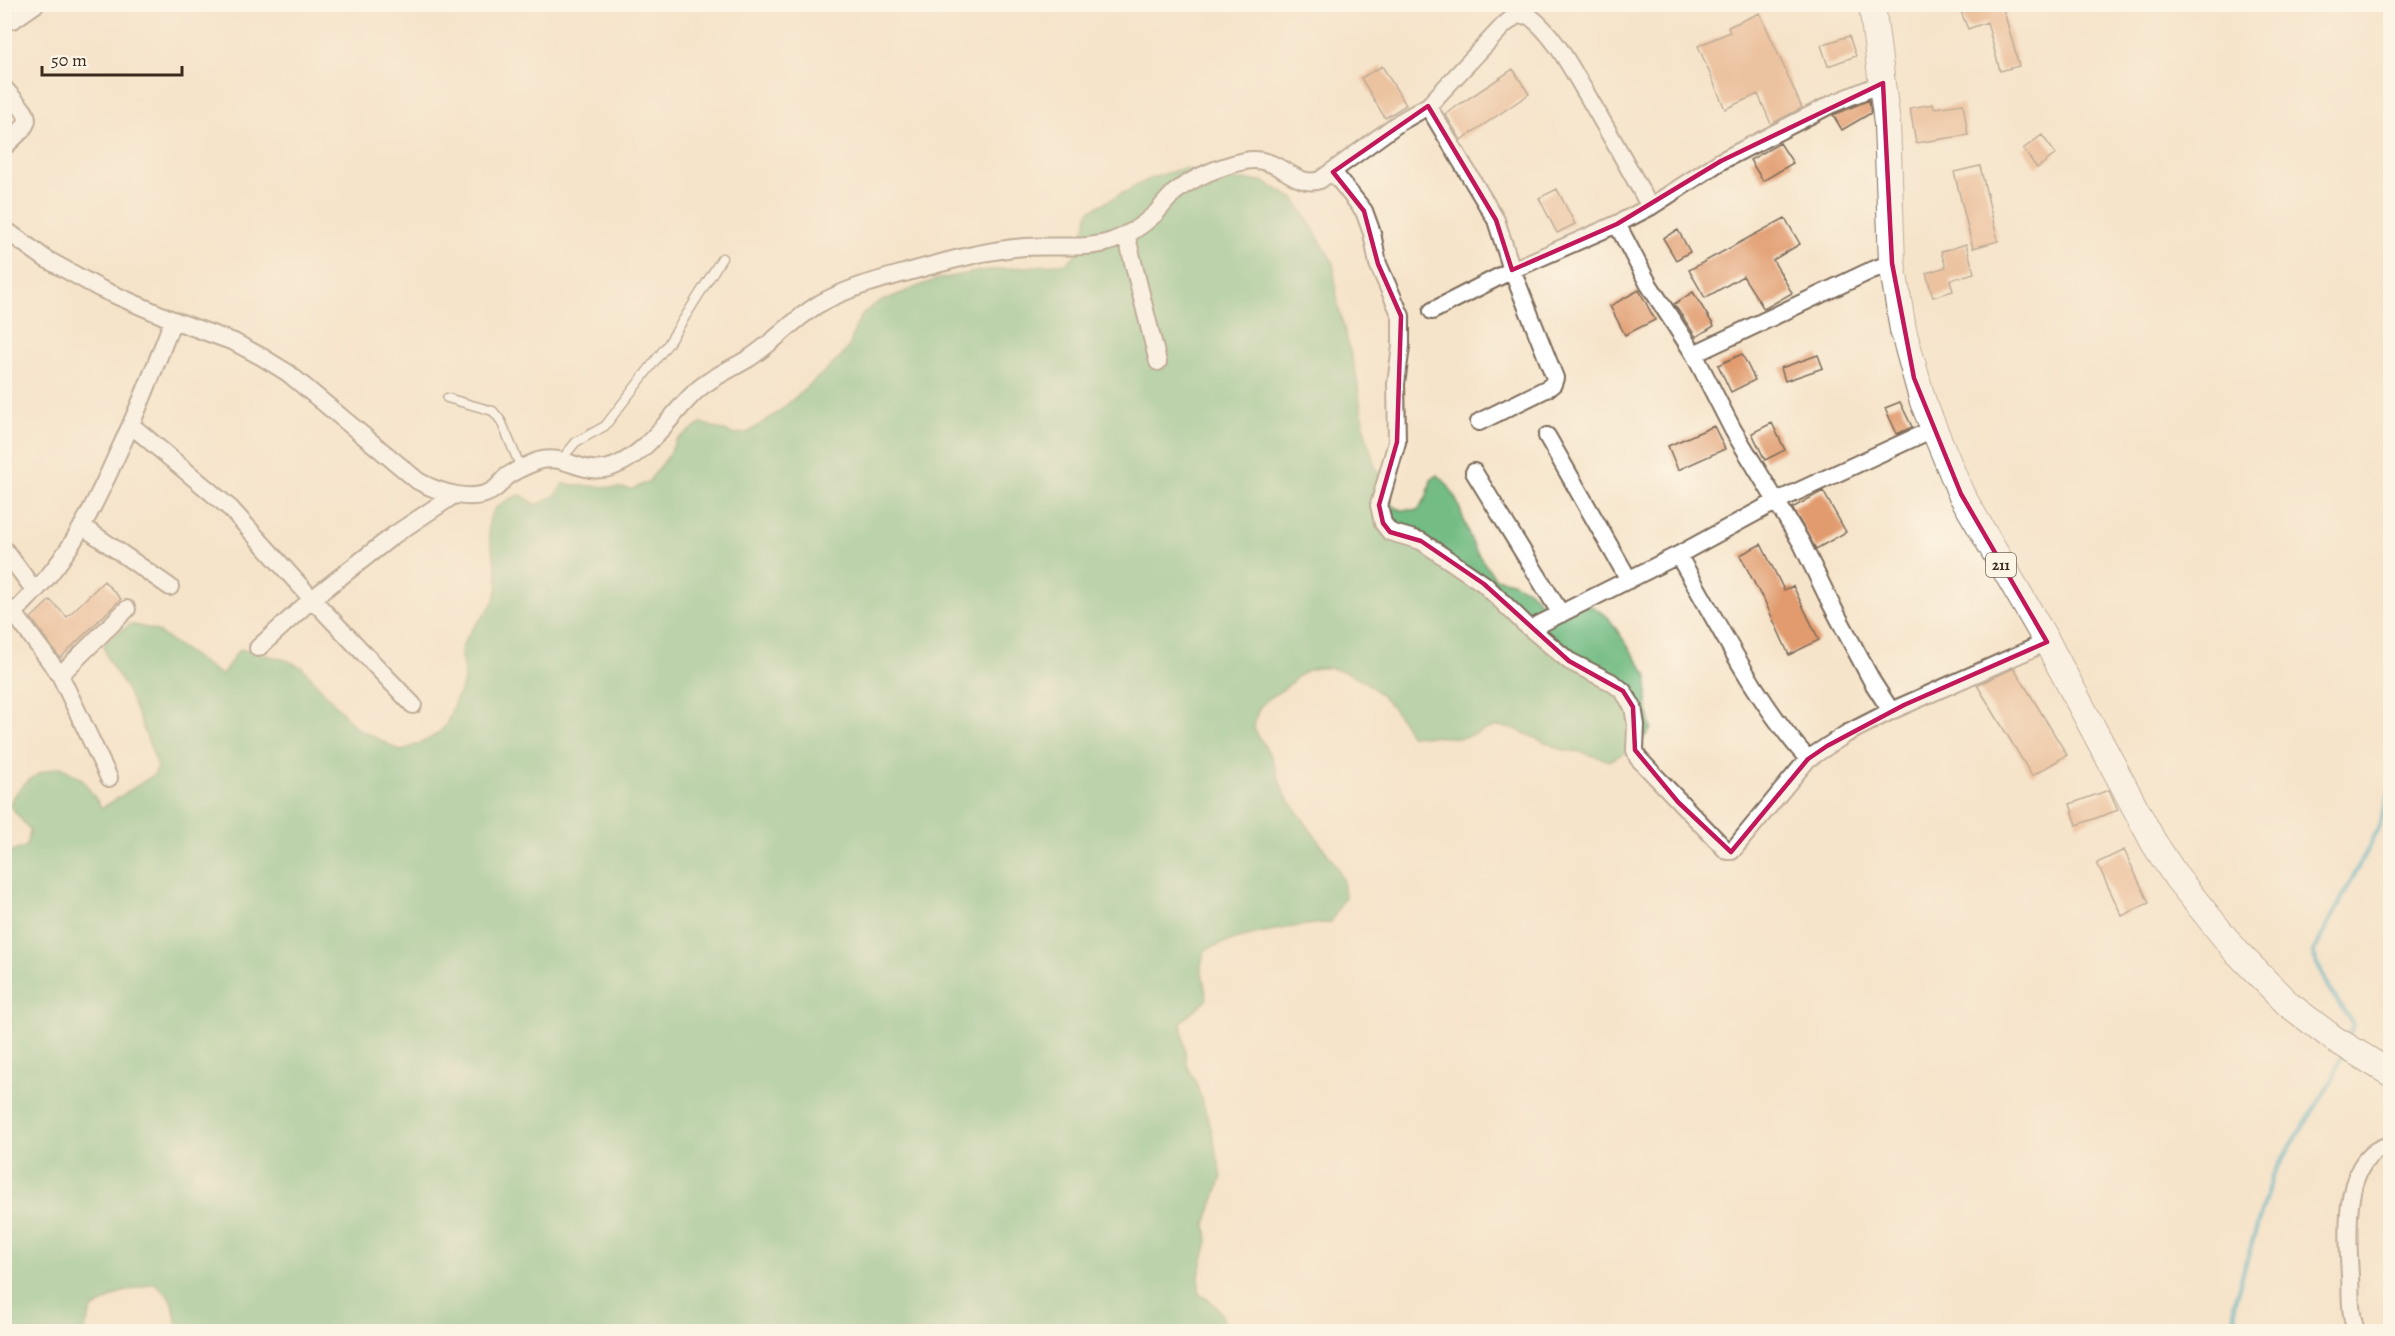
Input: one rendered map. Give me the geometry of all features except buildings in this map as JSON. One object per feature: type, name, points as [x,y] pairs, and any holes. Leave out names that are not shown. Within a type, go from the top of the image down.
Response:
[{"type":"main road","name":"211","points":[[1872,4],[1887,124],[1892,263],[1909,357],[1933,429],[1960,494],[2047,642],[2154,843],[2177,879],[2252,970],[2288,1004],[2333,1038],[2391,1073]]},
{"type":"street","points":[[7,18],[36,4]]},
{"type":"street","points":[[4,229],[46,259],[101,289],[173,320],[204,329],[262,357],[288,373],[418,481],[454,495],[478,494],[494,490],[506,477],[521,468],[549,459],[595,471],[619,465],[652,439],[696,390],[757,352],[803,314],[850,289],[959,258],[990,252],[1023,247],[1098,244],[1126,234],[1155,214],[1184,185],[1230,165],[1260,159],[1273,163],[1297,178],[1312,183],[1333,172],[1372,141],[1428,106],[1515,16],[1528,15],[1538,22],[1568,62],[1650,207]]},
{"type":"street","points":[[1432,311],[1512,270],[1617,224],[1650,207],[1721,161],[1832,104],[1883,83]]},
{"type":"street","points":[[4,88],[27,114],[29,120],[27,126],[4,147]]},
{"type":"street","points":[[1428,106],[1496,220],[1512,270],[1555,378],[1553,384],[1548,388],[1479,422]]},
{"type":"street","points":[[1333,172],[1364,211],[1372,233],[1378,264],[1401,316],[1401,346],[1396,384],[1397,442],[1379,506],[1383,523],[1390,532],[1422,541],[1484,584],[1569,661],[1623,690],[1633,707],[1636,724],[1635,750],[1638,759],[1727,851],[1732,851],[1808,759],[1846,734],[1891,711],[2047,642]]},
{"type":"street","points":[[1617,224],[1649,285],[1694,354],[1733,430],[1801,542],[1873,683],[1891,711]]},
{"type":"street","points":[[1126,234],[1158,362]]},
{"type":"street","points":[[1694,354],[1872,270],[1892,263]]},
{"type":"street","points":[[110,778],[60,675],[9,616],[35,591],[71,548],[131,425],[173,320]]},
{"type":"street","points":[[131,425],[231,509],[312,599],[413,705]]},
{"type":"street","points":[[1532,628],[1678,555],[1777,501],[1933,429]]},
{"type":"street","points":[[1547,436],[1629,580]]},
{"type":"street","points":[[1474,472],[1561,614]]},
{"type":"street","points":[[258,648],[312,599],[394,535],[454,495]]},
{"type":"street","points":[[82,526],[170,587]]},
{"type":"street","points":[[4,549],[35,591]]},
{"type":"street","points":[[1678,555],[1746,674],[1780,726],[1808,759]]},
{"type":"street","points":[[60,675],[127,609]]},
{"type":"street","points":[[2357,1332],[2352,1313],[2348,1235],[2352,1191],[2368,1156],[2376,1149],[2391,1145]]},
{"type":"lane","points":[[560,461],[576,442],[605,426],[668,344],[722,258]]},
{"type":"lane","points":[[447,398],[493,411],[501,421],[521,468]]},
{"type":"highlighted area","points":[[1883,83],[1892,263],[1914,378],[1961,494],[2047,642],[1904,705],[1827,746],[1808,759],[1731,852],[1678,802],[1635,750],[1633,707],[1623,691],[1569,661],[1484,584],[1421,541],[1390,532],[1383,523],[1379,505],[1397,442],[1401,316],[1378,264],[1364,211],[1333,172],[1428,106],[1496,220],[1512,270],[1617,224],[1721,161]]},
{"type":"green space","points":[[1184,168],[1219,179],[1262,181],[1295,199],[1333,262],[1338,305],[1356,374],[1364,428],[1376,470],[1388,482],[1393,506],[1401,510],[1418,510],[1427,497],[1431,480],[1438,475],[1457,501],[1476,551],[1495,578],[1512,582],[1528,590],[1541,602],[1557,606],[1588,604],[1608,617],[1648,676],[1647,703],[1651,729],[1636,746],[1610,761],[1581,752],[1563,750],[1515,729],[1497,726],[1462,738],[1410,735],[1394,709],[1371,686],[1343,671],[1328,668],[1312,669],[1303,673],[1259,709],[1254,729],[1271,756],[1284,793],[1335,864],[1343,879],[1345,896],[1331,922],[1251,935],[1205,950],[1201,966],[1207,999],[1181,1022],[1187,1065],[1195,1080],[1211,1128],[1222,1177],[1206,1224],[1208,1241],[1199,1276],[1199,1294],[1218,1308],[1221,1313],[1223,1331],[177,1332],[173,1304],[166,1293],[154,1283],[120,1293],[92,1309],[84,1331],[5,1332],[5,853],[26,847],[30,830],[9,805],[18,790],[30,779],[61,767],[82,779],[102,808],[154,775],[158,767],[143,727],[105,651],[104,645],[109,638],[131,624],[155,630],[221,675],[240,649],[286,660],[302,667],[355,727],[401,751],[418,744],[436,735],[445,726],[463,683],[461,649],[471,630],[491,606],[497,591],[489,522],[493,511],[503,502],[521,495],[537,505],[556,495],[563,484],[633,489],[648,482],[669,455],[676,440],[702,423],[733,434],[747,433],[776,414],[840,358],[850,345],[863,313],[877,303],[934,280],[981,271],[1067,263],[1079,251],[1089,211],[1151,178]]},
{"type":"waterway","points":[[2348,1038],[2353,1025],[2328,987],[2313,953],[2378,830],[2390,792]]},
{"type":"waterway","points":[[2236,1332],[2234,1303],[2272,1176],[2333,1079],[2343,1052]]}]
